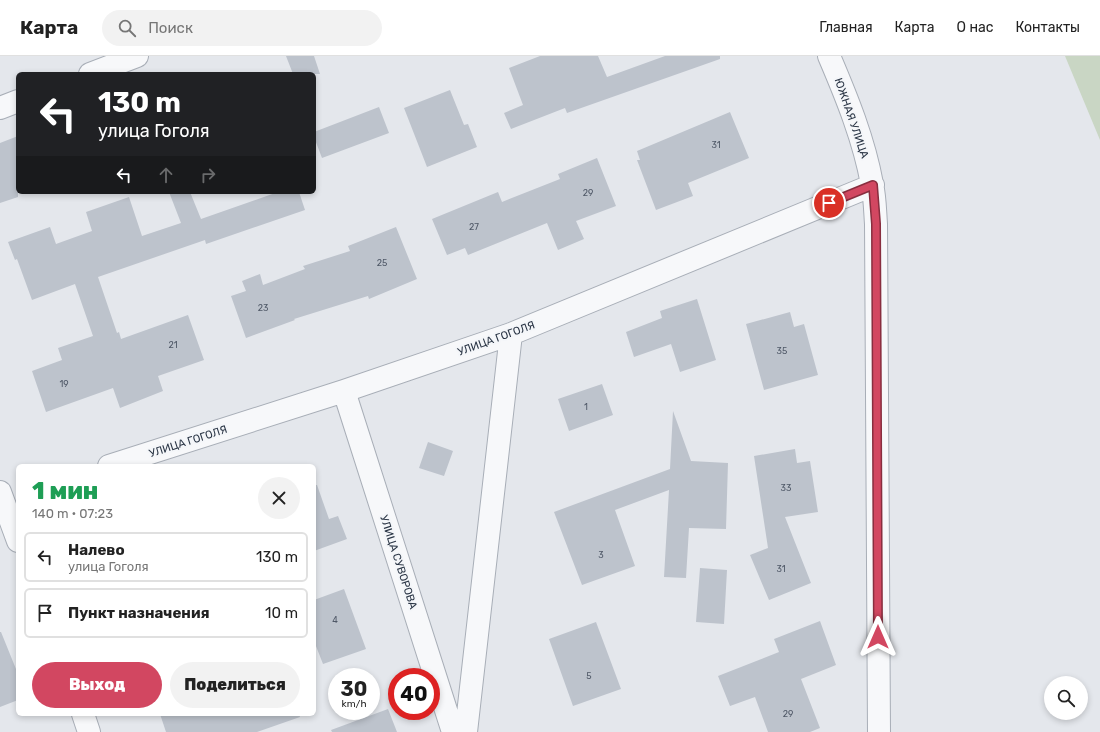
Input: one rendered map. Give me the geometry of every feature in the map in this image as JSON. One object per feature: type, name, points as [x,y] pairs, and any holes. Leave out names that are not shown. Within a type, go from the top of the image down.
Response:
[{"type":"street","points":[[95,72],[137,56]]},
{"type":"street","name":"ЮЖНАЯ УЛИЦА","points":[[829,56],[846,96],[862,142],[873,185],[876,232],[879,732]]},
{"type":"street","points":[[0,108],[16,102]]},
{"type":"street","name":"УЛИЦА ГОГОЛЯ","points":[[115,464],[344,391],[511,334],[873,185]]},
{"type":"street","points":[[466,732],[511,334]]},
{"type":"street","name":"УЛИЦА СУВОРОВА","points":[[344,391],[453,732]]},
{"type":"street","points":[[5,497],[16,534]]},
{"type":"street","points":[[84,716],[90,732]]},
{"type":"green space","points":[[1065,56],[1100,56],[1100,140]]},
{"type":"building","points":[[286,56],[314,56],[320,74],[316,74],[316,72],[292,72]]},
{"type":"building","points":[[540,56],[598,56],[607,77],[665,56],[720,56],[720,59],[567,113],[565,108],[511,129],[504,113],[523,105],[509,68]]},
{"type":"building","points":[[450,90],[464,125],[468,124],[477,147],[427,167],[404,108]]},
{"type":"building","points":[[379,107],[389,133],[322,158],[316,142],[316,131]]},
{"type":"building","points":[[730,112],[749,158],[688,183],[693,196],[656,210],[637,160],[640,160],[637,151]]},
{"type":"building","points":[[16,137],[16,194],[18,194],[18,197],[0,203],[0,143]]},
{"type":"building","points":[[597,158],[616,206],[576,221],[584,239],[558,250],[547,223],[468,255],[465,248],[447,255],[432,219],[498,192],[502,202],[560,179],[558,174]]},
{"type":"building","points":[[170,194],[191,194],[201,219],[272,194],[300,194],[305,210],[206,244],[205,240],[98,277],[117,333],[119,332],[121,339],[188,315],[204,360],[158,376],[163,391],[120,408],[113,388],[46,412],[32,371],[62,360],[58,348],[93,336],[75,284],[32,300],[17,259],[15,260],[8,242],[50,227],[56,244],[92,231],[86,212],[129,197],[142,236],[181,223]]},
{"type":"building","points":[[396,227],[417,279],[369,299],[368,296],[294,319],[295,320],[246,338],[231,296],[246,291],[242,281],[260,274],[263,285],[305,269],[303,266],[350,251],[348,246]]},
{"type":"building","points":[[697,299],[716,360],[680,372],[671,344],[634,357],[626,332],[662,318],[660,311]]},
{"type":"building","points":[[790,312],[794,327],[804,324],[818,375],[764,390],[746,324]]},
{"type":"building","points":[[602,384],[613,415],[569,431],[558,399]]},
{"type":"building","points":[[673,411],[691,461],[728,463],[726,529],[689,528],[686,578],[664,577],[669,490],[615,510],[635,566],[582,585],[554,512],[670,469]]},
{"type":"building","points":[[428,442],[453,451],[444,476],[419,468]]},
{"type":"building","points":[[795,449],[797,463],[810,461],[818,512],[785,517],[811,583],[769,600],[750,555],[768,548],[754,456]]},
{"type":"building","points":[[316,485],[329,519],[338,516],[347,539],[316,550]]},
{"type":"building","points":[[700,568],[727,570],[724,624],[696,622]]},
{"type":"building","points":[[344,589],[366,649],[323,664],[316,646],[316,599]]},
{"type":"building","points":[[820,621],[836,665],[801,679],[820,728],[810,732],[768,732],[755,697],[730,706],[718,676],[779,652],[774,639]]},
{"type":"building","points":[[596,622],[621,689],[573,706],[549,639]]},
{"type":"building","points":[[1,632],[16,669],[16,701],[0,707]]},
{"type":"building","points":[[388,709],[388,720],[392,720],[397,732],[332,732],[331,730],[358,720],[380,720],[380,712]]},
{"type":"building","points":[[161,716],[300,717],[257,732],[166,732]]},
{"type":"route","points":[[829,203],[873,185],[876,224],[878,637]]}]
